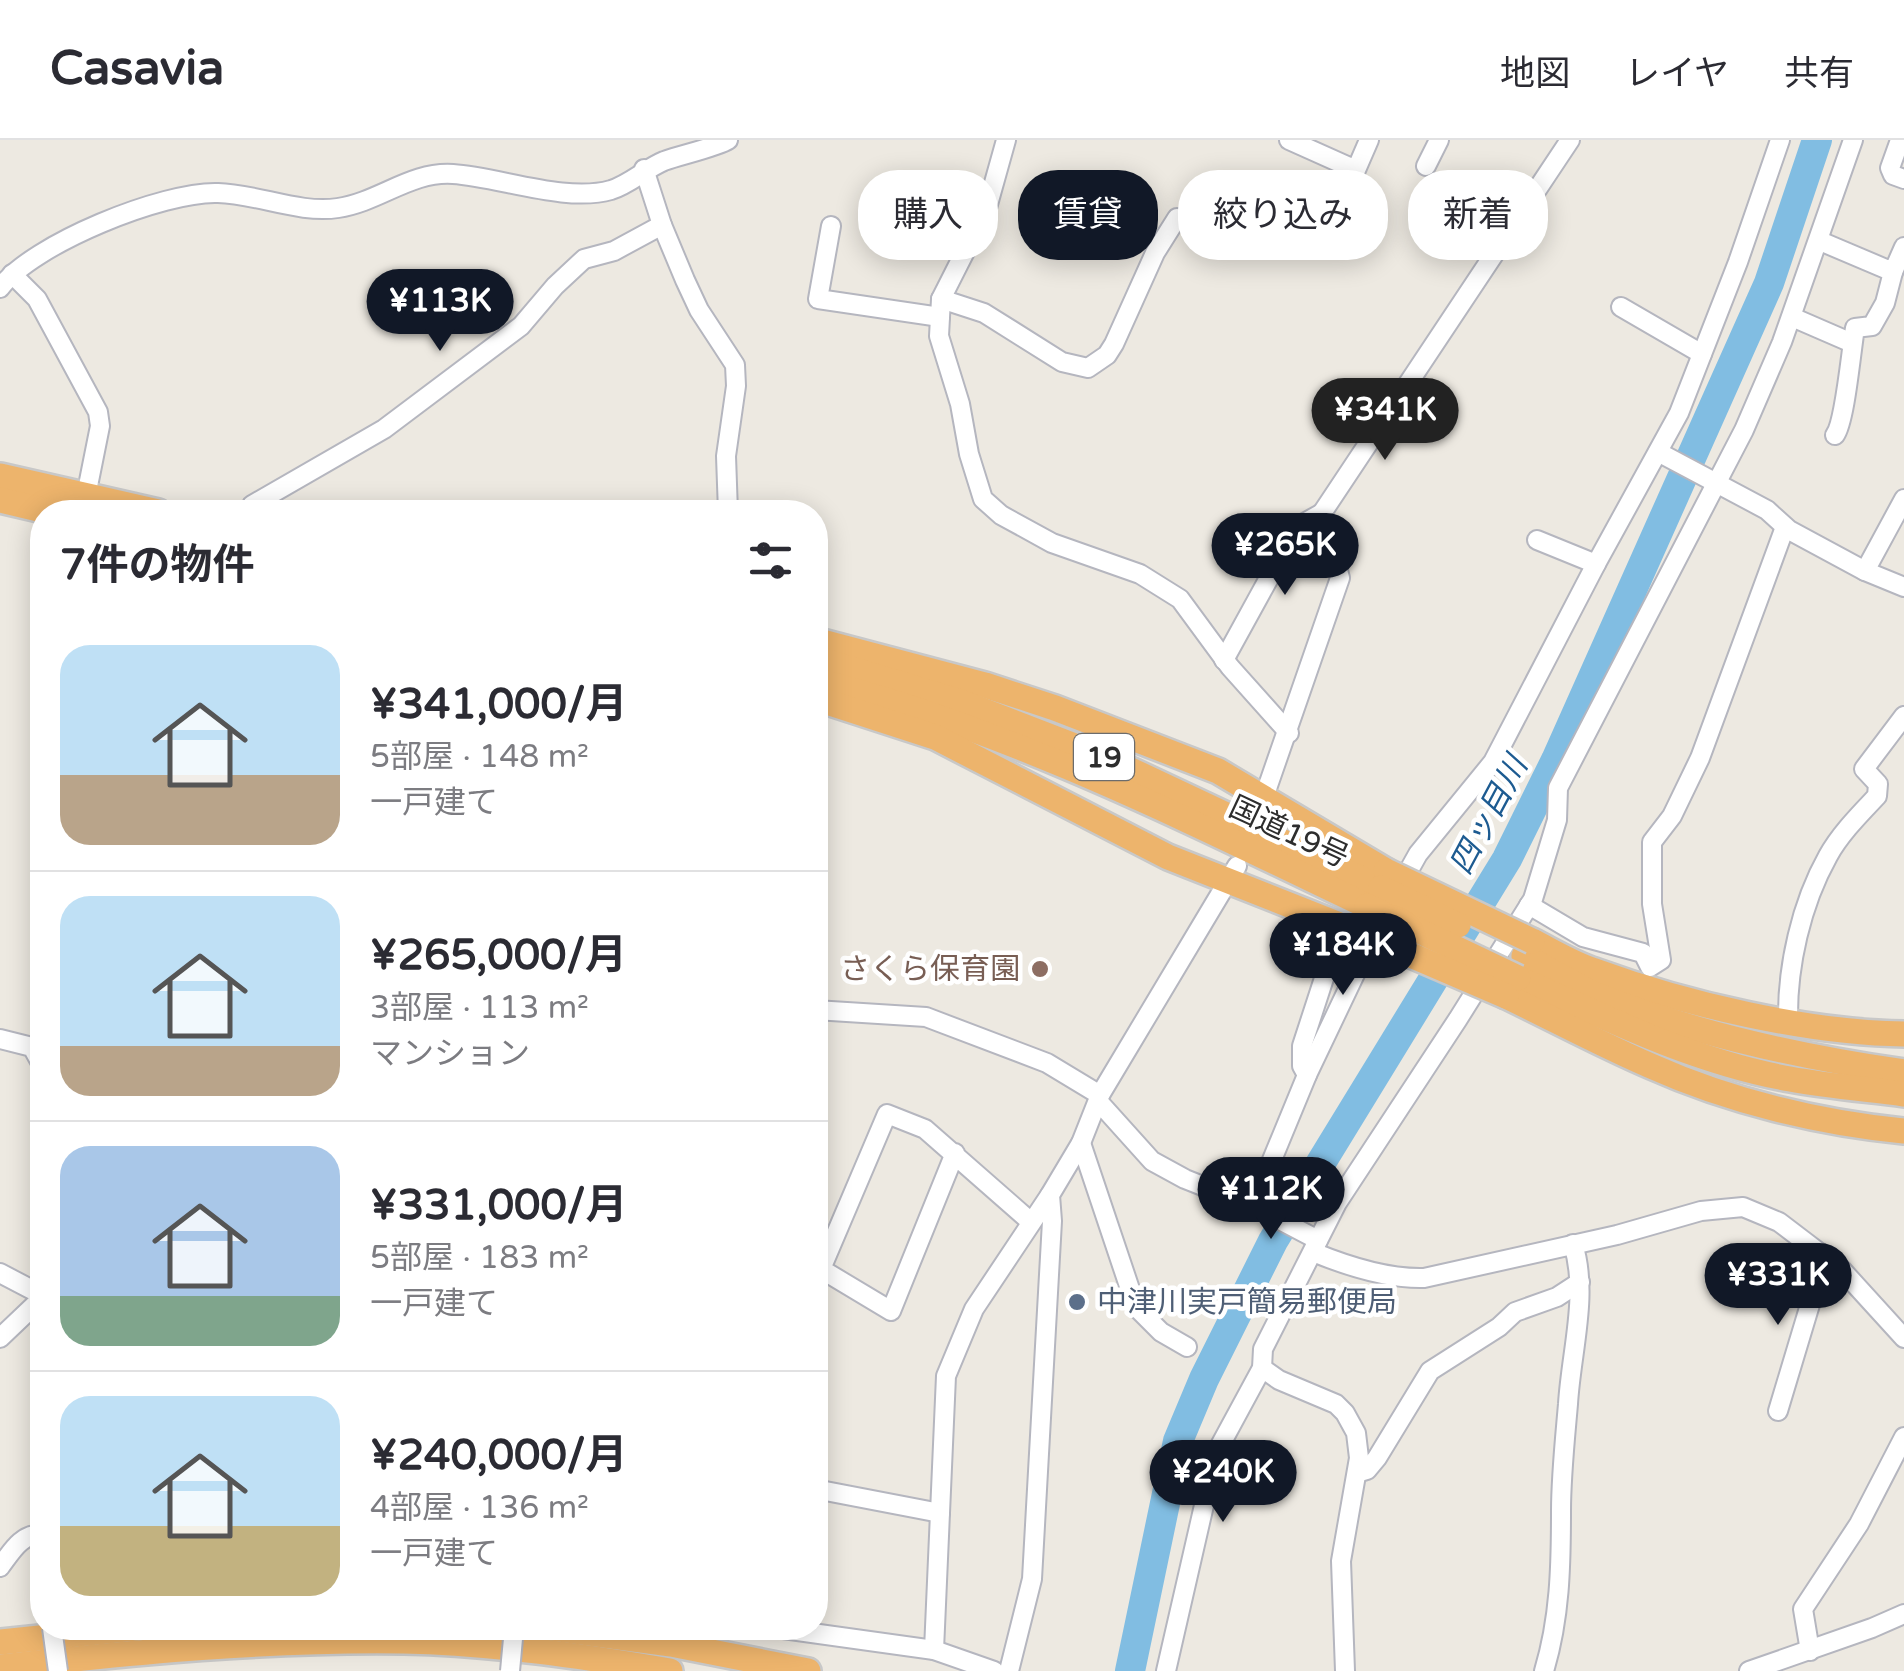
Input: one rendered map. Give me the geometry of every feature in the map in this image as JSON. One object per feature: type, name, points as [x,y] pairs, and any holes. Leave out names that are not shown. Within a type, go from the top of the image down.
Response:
[{"type":"highway","points":[[0,476],[104,500]]},
{"type":"highway","points":[[0,500],[30,507]]},
{"type":"highway","name":"19","points":[[828,644],[1055,708],[1218,771],[1262,808],[1378,888],[1520,968],[1654,1068],[1812,1116],[1904,1131]]},
{"type":"highway","name":"国道19号","points":[[828,662],[960,702],[1103,757],[1378,888],[1646,1036],[1788,1079],[1904,1094]]},
{"type":"highway","name":"国道19号","points":[[828,683],[1062,763],[1378,888]]},
{"type":"highway","name":"19","points":[[828,702],[935,738],[1168,857],[1233,874],[1348,928],[1520,968],[1591,970],[1664,994],[1788,1021],[1904,1034]]},
{"type":"highway","name":"国道19号","points":[[1520,968],[1702,1030],[1812,1058],[1904,1072]]},
{"type":"highway","points":[[0,1642],[30,1639]]},
{"type":"highway","points":[[641,1640],[808,1671]]},
{"type":"highway","points":[[0,1666],[144,1652],[372,1641],[490,1646],[670,1671]]},
{"type":"street","points":[[86,496],[100,426],[98,412],[37,299],[4,277],[47,247],[133,212],[190,196],[222,192],[337,208],[424,175],[454,174],[500,184],[602,192],[623,185],[644,170],[728,140]]},
{"type":"street","points":[[1006,140],[987,208],[940,308],[939,336],[983,499],[1000,515],[1052,543],[1140,574],[1180,599],[1224,660],[1289,733]]},
{"type":"street","points":[[1288,140],[1356,170],[1369,140]]},
{"type":"street","points":[[1426,166],[1438,140]]},
{"type":"street","points":[[1224,660],[1297,526],[1322,513],[1570,140]]},
{"type":"street","points":[[1256,1208],[1308,1075],[1361,956],[1418,854],[1494,762],[1679,412],[1738,262],[1780,140]]},
{"type":"street","points":[[1166,1671],[1216,1453],[1262,1368],[1263,1349],[1312,1241],[1529,905],[1557,820],[1558,788],[1744,430],[1792,317],[1853,140]]},
{"type":"street","points":[[1900,140],[1890,168],[1893,175],[1904,180]]},
{"type":"street","points":[[644,170],[698,310],[735,365],[736,386],[726,456],[728,500]]},
{"type":"street","points":[[831,226],[818,298],[984,314],[1062,362],[1088,368],[1107,355],[1114,344],[1155,253],[1178,218]]},
{"type":"street","points":[[259,500],[384,428],[522,326],[554,286],[584,259],[614,251],[662,225]]},
{"type":"street","points":[[1820,241],[1893,272]]},
{"type":"street","points":[[1835,435],[1842,426],[1855,328],[1872,326],[1886,303],[1904,247]]},
{"type":"street","points":[[1621,306],[1702,354]]},
{"type":"street","points":[[1792,317],[1852,344]]},
{"type":"street","points":[[1658,452],[1767,510],[1785,526],[1865,572],[1904,587]]},
{"type":"street","points":[[1865,572],[1904,499]]},
{"type":"street","points":[[1262,808],[1340,578],[1322,513]]},
{"type":"street","points":[[1529,905],[1583,937],[1642,953],[1650,967],[1661,960],[1652,904],[1652,842],[1672,816],[1700,758],[1785,526]]},
{"type":"street","points":[[1537,540],[1596,564]]},
{"type":"street","points":[[1788,1021],[1788,992],[1800,932],[1817,880],[1829,854],[1877,796],[1878,784],[1864,769],[1904,716]]},
{"type":"street","points":[[934,1650],[946,1376],[974,1309],[1050,1195],[1099,1098],[1233,874]]},
{"type":"street","points":[[1308,1075],[1302,1066],[1302,1046],[1348,928]]},
{"type":"street","points":[[828,1011],[926,1017],[1047,1064],[1099,1098],[1152,1161],[1184,1179],[1256,1208],[1312,1241],[1336,1261],[1424,1278],[1618,1236],[1701,1211],[1743,1208],[1779,1222],[1842,1270],[1904,1338]]},
{"type":"street","points":[[0,1039],[30,1046]]},
{"type":"street","points":[[828,1253],[888,1114],[925,1129],[1032,1222]]},
{"type":"street","points":[[1080,1142],[1136,1306],[1161,1332],[1187,1346]]},
{"type":"street","points":[[828,1273],[891,1312],[955,1154]]},
{"type":"street","points":[[1009,1671],[1032,1579],[1052,1221],[1050,1195]]},
{"type":"street","points":[[1544,1671],[1562,1572],[1562,1491],[1580,1282],[1573,1244]]},
{"type":"street","points":[[1778,1411],[1824,1258]]},
{"type":"street","points":[[0,1273],[30,1289]]},
{"type":"street","points":[[1357,1473],[1367,1470],[1377,1458],[1430,1371],[1499,1327],[1515,1312],[1546,1302],[1580,1282]]},
{"type":"street","points":[[0,1338],[30,1308]]},
{"type":"street","points":[[1262,1368],[1279,1380],[1336,1404],[1346,1413],[1358,1446],[1341,1561],[1345,1671]]},
{"type":"street","points":[[1810,1650],[1803,1609],[1859,1524],[1904,1437]]},
{"type":"street","points":[[828,1491],[940,1513]]},
{"type":"street","points":[[0,1567],[18,1542],[30,1537]]},
{"type":"street","points":[[1749,1671],[1904,1614]]},
{"type":"street","points":[[828,1635],[934,1650],[994,1671]]},
{"type":"street","points":[[54,1640],[58,1671]]},
{"type":"street","points":[[510,1671],[513,1640]]},
{"type":"waterway","name":"四ッ目川","points":[[1130,1671],[1178,1441],[1204,1379],[1273,1241],[1507,859],[1556,760],[1769,283],[1817,140]]},
{"type":"place","name":"さくら保育園","points":[[1040,969]]},
{"type":"place","name":"中津川実戸簡易郵便局","points":[[1077,1302]]}]
